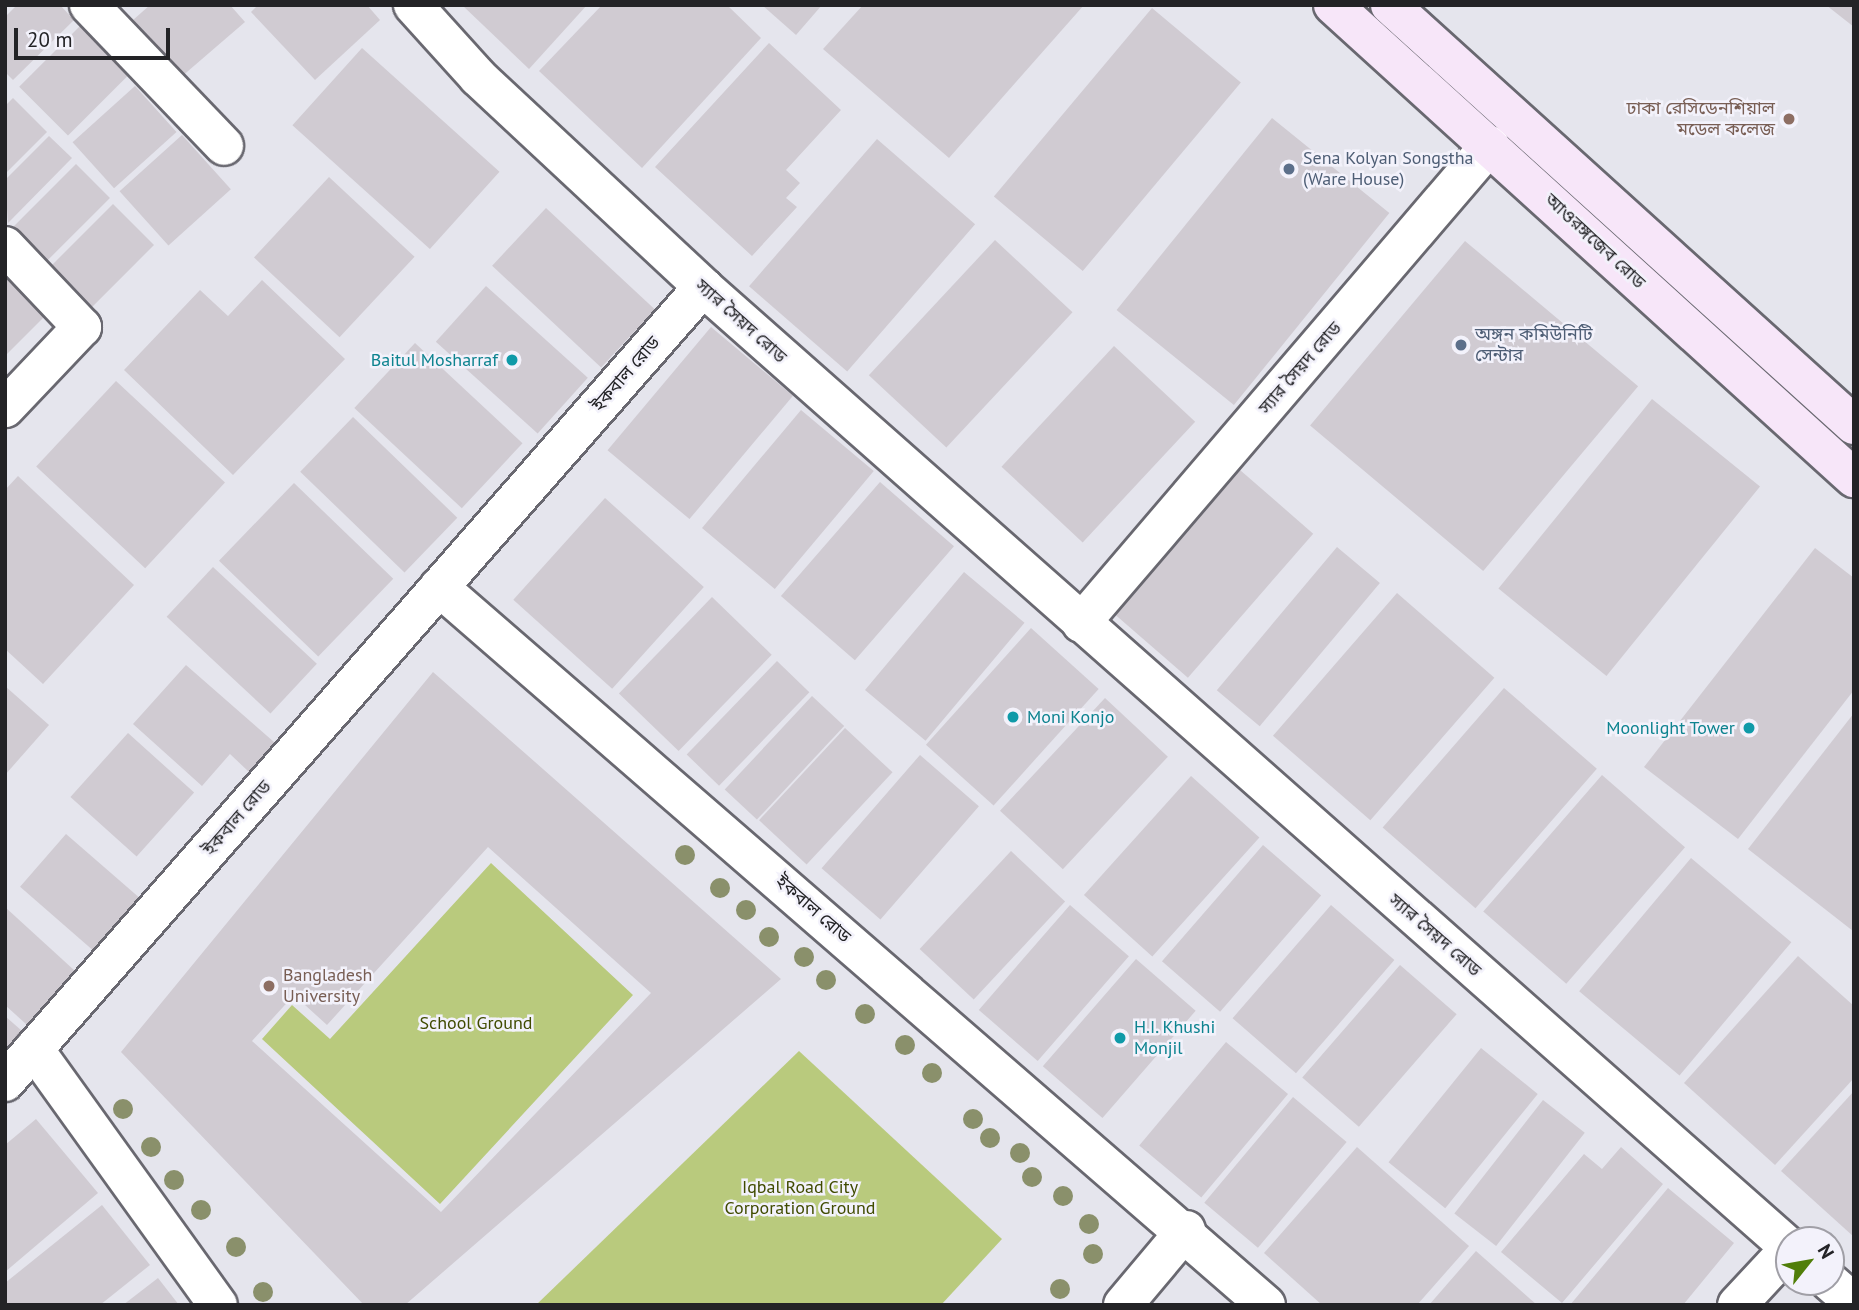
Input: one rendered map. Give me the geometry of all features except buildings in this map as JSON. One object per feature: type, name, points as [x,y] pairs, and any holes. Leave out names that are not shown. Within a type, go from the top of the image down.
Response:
[{"type":"street","points":[[89,5],[224,146]]},
{"type":"street","name":"স্যার সৈয়দ রোড","points":[[413,5],[478,77],[703,287],[1775,1236]]},
{"type":"street","name":"আওরঙ্গজেব রোড","points":[[1333,5],[1854,478]]},
{"type":"street","name":"আওরঙ্গজেব রোড","points":[[1390,5],[1854,425]]},
{"type":"street","name":"স্যার সৈয়দ রোড","points":[[1081,623],[1490,145]]},
{"type":"street","points":[[5,246],[82,327],[5,408]]},
{"type":"street","name":"ইকবাল রোড","points":[[5,1082],[703,287]]},
{"type":"street","name":"ইকবাল রোড","points":[[439,587],[1186,1230],[1266,1305]]},
{"type":"street","points":[[34,1049],[218,1305]]},
{"type":"street","points":[[1123,1305],[1186,1230]]},
{"type":"street","points":[[1737,1305],[1775,1263]]},
{"type":"green space","name":"School Ground","points":[[491,863],[633,995],[440,1204],[262,1039],[292,1005],[330,1039]]},
{"type":"green space","name":"Iqbal Road City Corporation Ground","points":[[799,1051],[1002,1239],[941,1305],[536,1305]]},
{"type":"place","name":"ঢাকা রেসিডেনশিয়াল মডেল কলেজ","points":[[1789,119]]},
{"type":"place","name":"Sena Kolyan Songstha (Ware House)","points":[[1289,169]]},
{"type":"place","name":"অঙ্গন কমিউনিটি সেন্টার","points":[[1461,345]]},
{"type":"place","name":"Baitul Mosharraf","points":[[512,360]]},
{"type":"place","name":"Moni Konjo","points":[[1013,717]]},
{"type":"place","name":"Moonlight Tower","points":[[1749,728]]},
{"type":"place","name":"Bangladesh University","points":[[269,986]]},
{"type":"place","name":"H.I. Khushi Monjil","points":[[1120,1038]]}]
